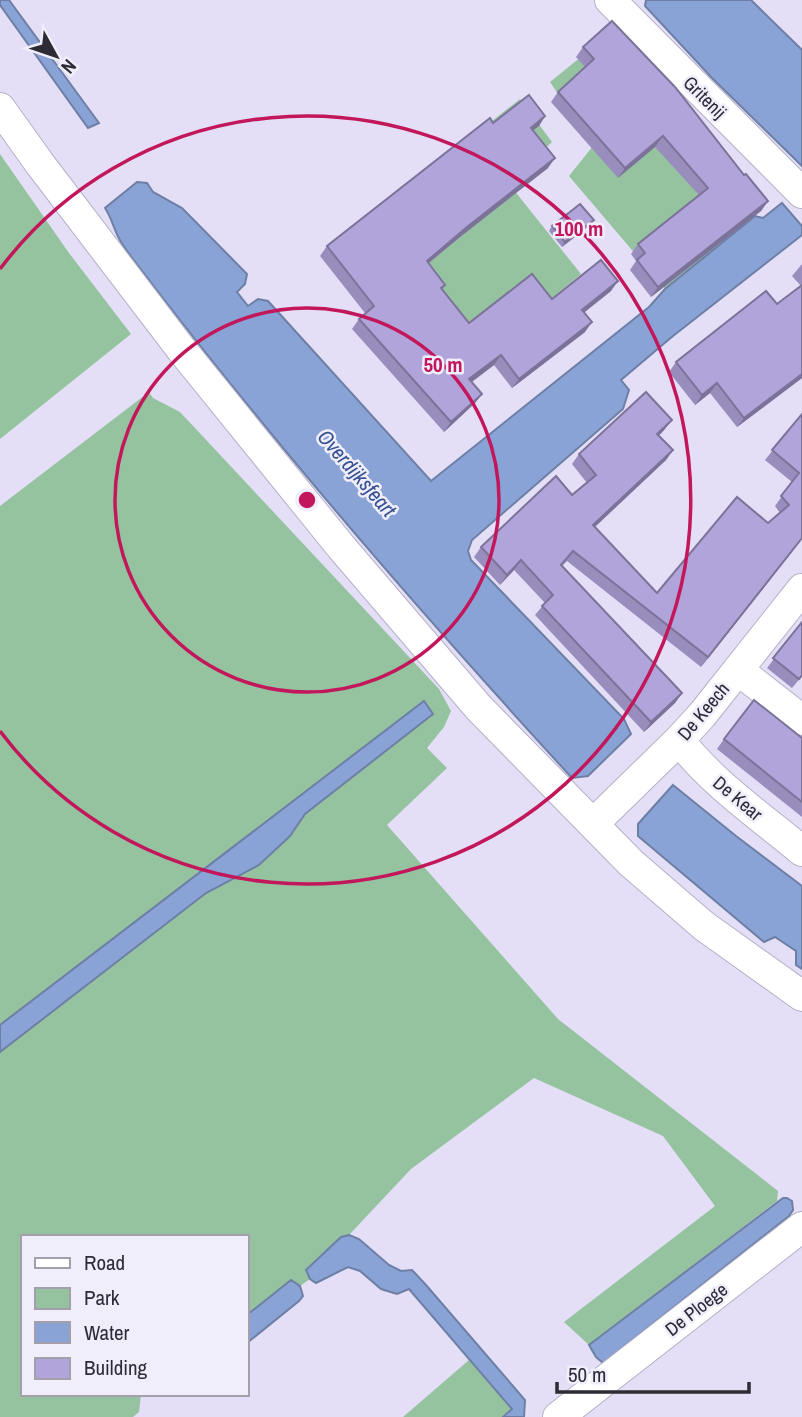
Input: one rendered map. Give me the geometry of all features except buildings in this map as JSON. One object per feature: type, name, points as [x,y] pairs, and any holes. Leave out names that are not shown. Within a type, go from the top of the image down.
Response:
[{"type":"street","name":"Gritenij","points":[[610,0],[802,193]]},
{"type":"street","points":[[0,108],[181,349],[342,548],[479,708],[631,863],[704,926],[802,996]]},
{"type":"street","name":"De Keech","points":[[593,824],[702,715],[802,589]]},
{"type":"street","points":[[738,670],[802,720]]},
{"type":"street","name":"De Kear","points":[[679,740],[692,758],[722,786],[802,851]]},
{"type":"street","name":"De Ploege","points":[[558,1417],[802,1227]]},
{"type":"green space","points":[[603,39],[755,216],[665,289],[569,176],[593,146],[550,82]]},
{"type":"green space","points":[[520,99],[552,142],[514,179],[513,189],[581,274],[430,399],[377,315],[325,252]]},
{"type":"green space","points":[[0,154],[69,253],[131,334],[0,439]]},
{"type":"green space","points":[[149,392],[153,398],[180,412],[439,689],[451,711],[444,727],[427,748],[447,768],[387,825],[558,1019],[778,1191],[777,1201],[589,1345],[564,1322],[715,1206],[663,1136],[534,1078],[411,1169],[349,1235],[341,1237],[306,1269],[310,1279],[300,1286],[291,1280],[248,1314],[248,1235],[21,1235],[21,1396],[141,1396],[139,1412],[133,1417],[0,1417],[0,1052],[206,893],[259,865],[290,836],[304,814],[433,714],[254,831],[0,1025],[0,506]]},
{"type":"green space","points":[[469,1360],[512,1410],[503,1417],[403,1417]]},
{"type":"water","points":[[0,0],[9,0],[99,123],[88,128],[0,5]]},
{"type":"water","points":[[646,0],[751,0],[802,50],[802,166],[712,78],[645,6]]},
{"type":"water","name":"Overdijksfeart","points":[[137,182],[147,183],[153,192],[182,208],[247,274],[245,284],[237,292],[248,306],[258,299],[268,301],[431,481],[649,307],[665,289],[755,216],[763,218],[782,203],[802,226],[802,235],[621,380],[629,390],[623,409],[472,540],[468,551],[471,560],[624,719],[631,734],[588,776],[572,778],[464,659],[306,476],[133,260],[105,208]]},
{"type":"water","points":[[424,701],[433,714],[305,814],[290,836],[259,865],[206,893],[0,1052],[0,1025]]},
{"type":"water","points":[[673,785],[802,886],[802,969],[796,965],[796,951],[775,937],[764,942],[638,836],[638,824]]},
{"type":"water","points":[[783,1198],[792,1201],[793,1210],[789,1216],[603,1363],[596,1357],[589,1345]]},
{"type":"water","points":[[349,1235],[359,1239],[389,1265],[401,1271],[412,1270],[525,1400],[524,1417],[503,1417],[512,1409],[409,1289],[397,1294],[381,1289],[360,1271],[348,1267],[316,1283],[310,1279],[306,1270],[341,1237]]},
{"type":"water","points":[[291,1280],[300,1286],[303,1296],[299,1301],[248,1342],[248,1314]]}]
